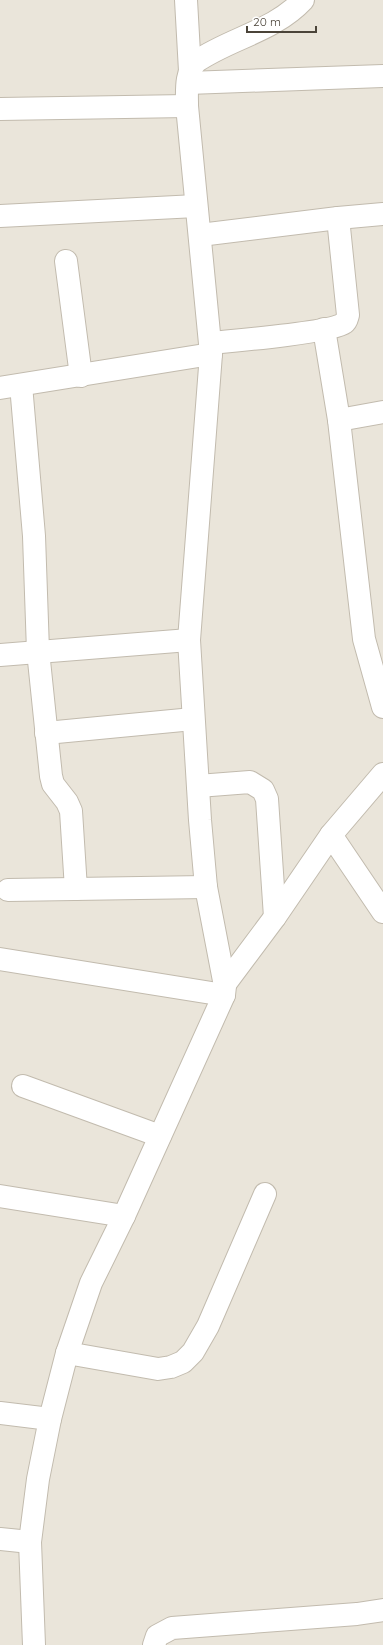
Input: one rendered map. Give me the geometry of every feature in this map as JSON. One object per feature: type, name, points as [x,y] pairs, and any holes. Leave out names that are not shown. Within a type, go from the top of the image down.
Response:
[{"type":"street","points":[[186,0],[189,77],[187,106],[211,349],[189,640],[193,719],[206,887],[225,989]]},
{"type":"street","points":[[189,77],[193,65],[202,57],[274,23],[288,15],[303,0]]},
{"type":"street","points":[[189,77],[383,76]]},
{"type":"street","points":[[0,109],[187,106]]},
{"type":"street","points":[[0,216],[196,206]]},
{"type":"street","points":[[200,235],[383,214]]},
{"type":"street","points":[[76,889],[71,811],[53,784],[51,776],[38,651],[34,536],[10,387],[80,376],[211,349],[324,329],[344,323],[347,320],[338,218]]},
{"type":"street","points":[[66,261],[80,376]]},
{"type":"street","points":[[324,329],[339,420],[364,639],[383,707]]},
{"type":"street","points":[[339,420],[383,412]]},
{"type":"street","points":[[0,655],[189,640]]},
{"type":"street","points":[[46,733],[193,719]]},
{"type":"street","points":[[34,1645],[30,1542],[38,1479],[50,1419],[68,1352],[91,1283],[124,1216],[225,989],[332,835],[383,774]]},
{"type":"street","points":[[198,786],[250,782],[263,790],[267,798],[276,917]]},
{"type":"street","points":[[332,835],[383,912]]},
{"type":"street","points":[[8,890],[206,887]]},
{"type":"street","points":[[0,960],[225,989]]},
{"type":"street","points":[[23,1086],[160,1136]]},
{"type":"street","points":[[68,1352],[158,1369],[171,1367],[183,1362],[193,1352],[208,1326],[265,1194]]},
{"type":"street","points":[[0,1196],[124,1216]]},
{"type":"street","points":[[0,1414],[50,1419]]},
{"type":"street","points":[[0,1539],[30,1542]]},
{"type":"street","points":[[154,1645],[157,1636],[172,1628],[357,1614],[383,1610]]},
{"type":"shaded area","points":[[0,0],[383,0],[383,1645],[0,1645]]}]
